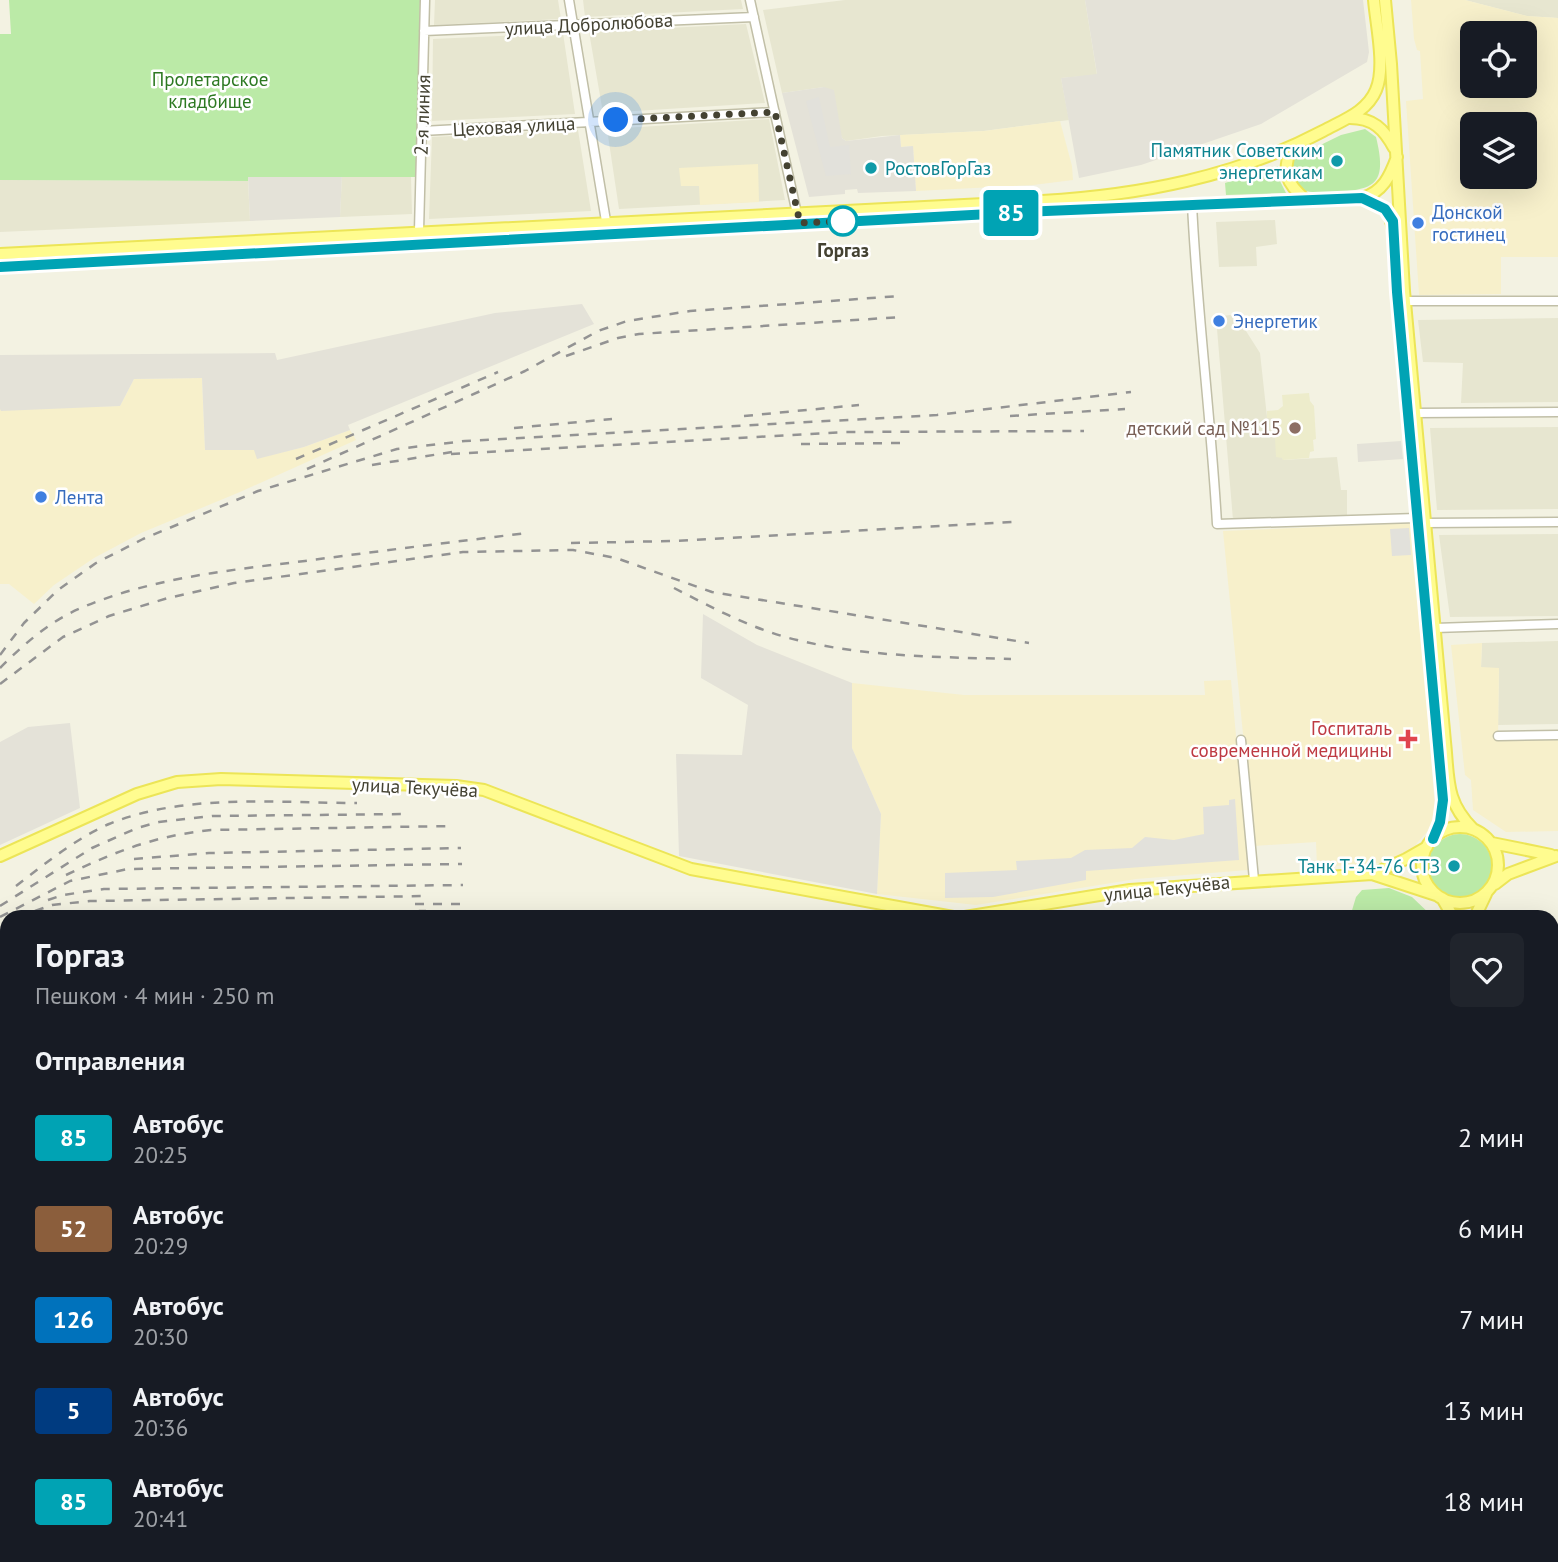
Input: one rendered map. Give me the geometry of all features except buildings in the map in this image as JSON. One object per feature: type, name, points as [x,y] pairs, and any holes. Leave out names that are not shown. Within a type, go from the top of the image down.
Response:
[{"type":"main road","points":[[0,267],[798,218],[1133,192],[1241,167],[1291,148],[1360,111],[1369,101],[1380,80],[1374,0]]},
{"type":"main road","points":[[1385,0],[1405,301],[1416,413],[1421,521],[1452,799],[1455,809],[1473,830],[1492,843],[1557,856]]},
{"type":"main road","points":[[0,254],[606,221],[798,218],[1362,198],[1381,188],[1396,155],[1389,138],[1377,125],[1360,118],[1348,118]]},
{"type":"main road","points":[[1291,148],[1285,164],[1286,173],[1295,191],[1306,200]]},
{"type":"main road","points":[[1362,198],[1385,209],[1393,221],[1443,800],[1440,822],[1423,859],[1423,871],[1425,880],[1449,910]]},
{"type":"main road","name":"улица Текучёва","points":[[0,856],[137,794],[177,782],[221,779],[456,786],[484,789],[691,869],[915,910]]},
{"type":"main road","points":[[1430,843],[1453,828],[1473,830]]},
{"type":"main road","name":"улица Текучёва","points":[[1008,910],[1130,890],[1372,874],[1406,859],[1430,843]]},
{"type":"main road","points":[[1479,910],[1497,876],[1498,862],[1492,843]]},
{"type":"main road","points":[[1439,896],[1464,903],[1475,901],[1508,874],[1557,856]]},
{"type":"main road","name":"улица Текучёва","points":[[1372,874],[1439,896]]},
{"type":"street","name":"2-я линия","points":[[419,231],[425,0]]},
{"type":"street","points":[[569,0],[606,221]]},
{"type":"street","points":[[750,0],[798,218]]},
{"type":"street","name":"улица Добролюбова","points":[[424,31],[754,17]]},
{"type":"street","name":"Цеховая улица","points":[[422,131],[775,112]]},
{"type":"street","points":[[1192,204],[1194,262],[1213,452],[1217,524],[1558,522]]},
{"type":"street","points":[[1405,301],[1558,301]]},
{"type":"street","points":[[1416,413],[1558,412]]},
{"type":"street","points":[[1435,628],[1558,624]]},
{"type":"street","points":[[1498,736],[1558,734]]},
{"type":"street","points":[[1241,740],[1254,880]]},
{"type":"street","points":[[0,1270],[0,1282]]},
{"type":"shaded area","points":[[435,0],[558,0],[561,19],[434,25]]},
{"type":"shaded area","points":[[583,0],[741,0],[743,9],[585,17]]},
{"type":"shaded area","points":[[845,0],[1085,0],[1097,75],[1061,78],[1069,120],[984,131],[882,136],[846,141],[842,138],[824,87],[782,93],[763,10]]},
{"type":"shaded area","points":[[1085,0],[1363,0],[1369,52],[1367,62],[1261,124],[1141,165],[1079,178],[1061,78],[1097,74]]},
{"type":"shaded area","points":[[1411,0],[1465,0],[1527,16],[1558,18],[1558,257],[1501,257],[1501,294],[1419,295],[1406,101],[1423,99],[1420,51],[1417,50]]},
{"type":"shaded area","points":[[1465,0],[1558,0],[1558,18],[1527,16]]},
{"type":"shaded area","points":[[746,24],[765,103],[603,113],[589,32]]},
{"type":"shaded area","points":[[563,33],[575,114],[432,121],[433,39]]},
{"type":"shaded area","points":[[824,87],[834,90],[842,138],[846,141],[900,135],[901,147],[913,146],[916,191],[858,193],[857,189],[845,190],[845,194],[809,197],[782,93]]},
{"type":"shaded area","points":[[819,97],[830,147],[849,145],[851,174],[826,176],[806,101]]},
{"type":"shaded area","points":[[769,119],[785,200],[619,209],[607,129]]},
{"type":"shaded area","points":[[1060,121],[1073,180],[1033,185],[916,191],[913,146],[901,147],[900,135],[984,131]]},
{"type":"shaded area","points":[[578,130],[591,211],[429,219],[432,137]]},
{"type":"shaded area","points":[[758,164],[759,202],[700,205],[699,186],[681,186],[679,168]]},
{"type":"shaded area","points":[[342,175],[411,177],[412,214],[340,217]]},
{"type":"shaded area","points":[[342,175],[340,217],[250,221],[248,177]]},
{"type":"shaded area","points":[[0,180],[248,181],[250,221],[0,232]]},
{"type":"shaded area","points":[[1275,220],[1277,244],[1256,247],[1257,266],[1219,267],[1216,222]]},
{"type":"shaded area","points":[[582,304],[594,324],[348,425],[350,430],[304,447],[257,459],[254,450],[205,450],[202,378],[134,379],[120,406],[0,409],[0,355],[275,353],[277,360],[495,313]]},
{"type":"shaded area","points":[[1230,315],[1239,320],[1260,353],[1267,417],[1274,417],[1283,460],[1337,457],[1341,490],[1347,490],[1347,515],[1233,520],[1216,317]]},
{"type":"shaded area","points":[[1558,318],[1558,402],[1461,403],[1463,363],[1423,362],[1418,320]]},
{"type":"shaded area","points":[[202,378],[205,450],[255,450],[258,458],[304,447],[350,430],[356,440],[141,533],[94,558],[54,585],[34,604],[9,584],[0,584],[0,409],[120,406],[134,379]]},
{"type":"shaded area","name":"детский сад №115","points":[[1309,393],[1314,406],[1314,451],[1310,452],[1309,458],[1283,460],[1276,457],[1274,418],[1267,418],[1267,411],[1278,410],[1283,406],[1282,395]]},
{"type":"shaded area","points":[[1558,427],[1558,509],[1437,510],[1430,428]]},
{"type":"shaded area","points":[[1401,441],[1403,459],[1358,462],[1357,444]]},
{"type":"shaded area","points":[[1413,523],[1436,822],[1417,843],[1410,861],[1317,867],[1316,842],[1254,846],[1223,531]]},
{"type":"shaded area","points":[[1409,528],[1411,555],[1392,556],[1390,529]]},
{"type":"shaded area","points":[[1558,534],[1558,616],[1450,617],[1439,535]]},
{"type":"shaded area","points":[[703,614],[757,645],[852,683],[852,748],[881,814],[877,894],[679,856],[676,754],[742,755],[748,705],[701,678]]},
{"type":"shaded area","points":[[1558,641],[1558,724],[1498,725],[1499,669],[1481,668],[1482,643]]},
{"type":"shaded area","points":[[1482,643],[1481,667],[1499,668],[1498,739],[1558,739],[1558,831],[1506,832],[1473,810],[1471,780],[1465,775],[1451,645]]},
{"type":"shaded area","points":[[1231,680],[1248,870],[1136,879],[976,905],[877,894],[881,814],[852,748],[852,683],[964,695],[1205,695],[1204,681]]},
{"type":"shaded area","points":[[70,723],[80,808],[0,845],[0,742],[28,727]]},
{"type":"shaded area","points":[[1235,799],[1239,860],[1086,871],[1086,880],[993,897],[945,898],[945,873],[1017,870],[1016,861],[1071,858],[1085,850],[1132,848],[1145,837],[1174,840],[1204,834],[1203,807],[1229,805],[1229,800]]},
{"type":"green space","name":"Пролетарское кладбище","points":[[9,0],[420,0],[417,177],[248,177],[248,181],[0,180],[0,34],[11,34]]},
{"type":"green space","points":[[1365,129],[1376,137],[1379,153],[1380,166],[1374,182],[1367,187],[1345,191],[1313,192],[1298,187],[1291,168],[1296,157],[1341,135]]},
{"type":"green space","points":[[1278,166],[1279,179],[1286,193],[1226,195],[1225,183]]},
{"type":"green space","points":[[1460,834],[1483,843],[1492,866],[1483,889],[1460,898],[1437,889],[1428,866],[1437,843]]},
{"type":"green space","points":[[1389,888],[1412,897],[1426,910],[1352,910],[1356,897],[1362,890]]},
{"type":"railway","points":[[307,469],[525,371],[598,331],[627,321],[690,311],[900,296]]},
{"type":"railway","points":[[566,356],[618,338],[639,334],[902,317]]},
{"type":"railway","points":[[296,459],[498,372]]},
{"type":"railway","points":[[0,655],[24,623],[58,590],[96,563],[143,539],[258,491],[397,449],[465,441],[937,415],[1131,392]]},
{"type":"railway","points":[[744,416],[859,405]]},
{"type":"railway","points":[[1010,416],[1125,409]]},
{"type":"railway","points":[[514,428],[612,419]]},
{"type":"railway","points":[[451,454],[845,432],[1084,431]]},
{"type":"railway","points":[[801,444],[902,443]]},
{"type":"railway","points":[[372,465],[458,451]]},
{"type":"railway","points":[[571,543],[674,541],[1012,522]]},
{"type":"railway","points":[[0,668],[28,642],[59,619],[81,608],[135,589],[220,572],[527,533]]},
{"type":"railway","points":[[0,684],[63,637],[109,616],[168,598],[234,583],[463,552],[573,550],[616,558],[712,592],[1029,643]]},
{"type":"railway","points":[[674,588],[734,618],[765,630],[823,646],[903,655],[1011,659]]},
{"type":"railway","points":[[16,886],[84,837],[109,824],[138,814],[232,802],[357,803]]},
{"type":"railway","points":[[0,906],[92,848],[137,828],[159,822],[212,816],[409,814]]},
{"type":"railway","points":[[66,875],[136,846],[171,836],[211,830],[453,826]]},
{"type":"railway","points":[[134,859],[209,853],[461,848]]},
{"type":"railway","points":[[14,910],[70,881],[128,869],[462,864]]},
{"type":"railway","points":[[48,900],[104,889],[463,885]]},
{"type":"railway","points":[[38,910],[52,905],[90,901],[429,896]]},
{"type":"railway","points":[[415,904],[464,904]]},
{"type":"bus line","name":"85","points":[[0,267],[411,243],[1168,205],[1362,198],[1378,204],[1389,213],[1393,221],[1395,244],[1397,292],[1443,800],[1440,822],[1433,839]]},
{"type":"place","name":"Памятник Советским энергетикам","points":[[1337,161]]},
{"type":"place","name":"РостовГорГаз","points":[[871,168]]},
{"type":"place","name":"Горгаз","points":[[843,221]]},
{"type":"place","name":"Донской гостинец","points":[[1418,223]]},
{"type":"place","name":"Энергетик","points":[[1219,321]]},
{"type":"place","name":"детский сад №115","points":[[1295,428]]},
{"type":"place","name":"Лента","points":[[41,497]]},
{"type":"place","name":"Госпиталь современной медицины","points":[[1408,739]]},
{"type":"place","name":"Танк Т-34-76 СТЗ","points":[[1454,866]]},
{"type":"route","points":[[616,120],[775,112],[800,223],[843,221]]}]
